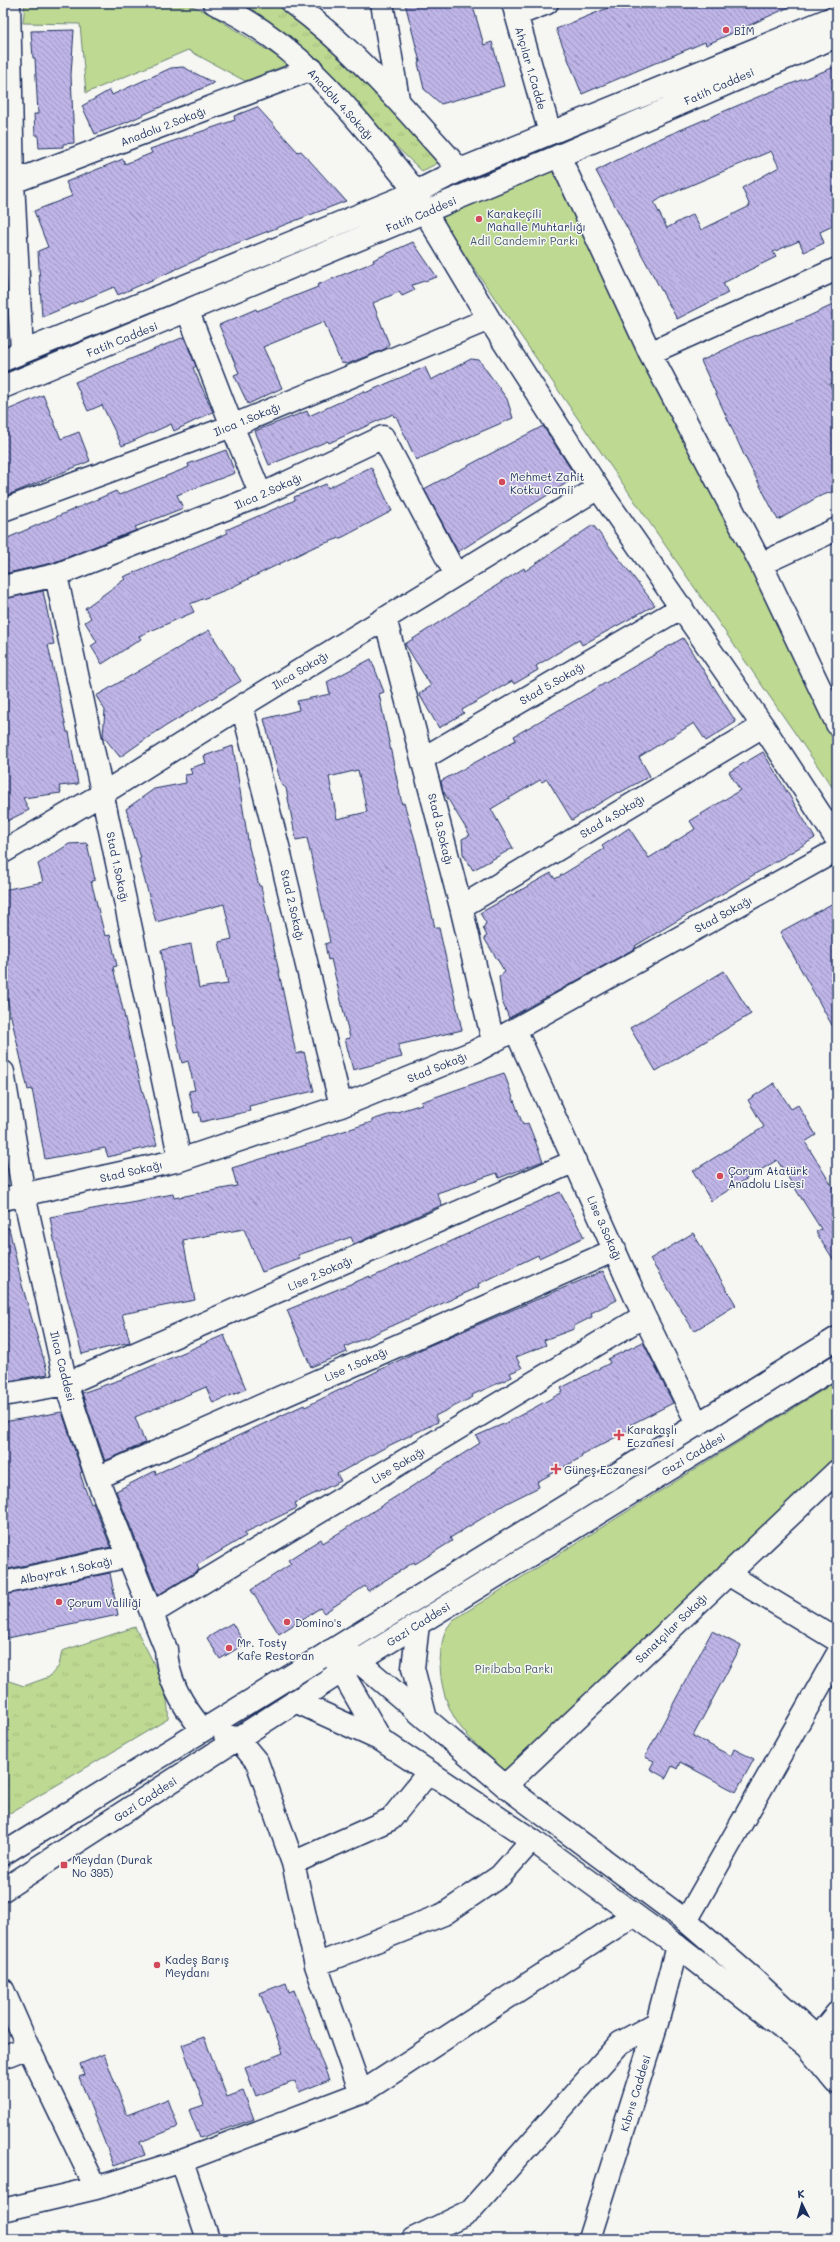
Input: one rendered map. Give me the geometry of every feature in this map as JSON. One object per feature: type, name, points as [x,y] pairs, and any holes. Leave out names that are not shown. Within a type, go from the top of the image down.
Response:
[{"type":"street","points":[[9,3],[13,182],[12,356]]},
{"type":"street","name":"Anadolu 4.Sokağı","points":[[214,3],[230,10],[264,32],[312,69],[355,116],[416,192],[425,212],[489,319],[598,488],[682,607],[763,726],[837,840]]},
{"type":"street","points":[[382,3],[398,99]]},
{"type":"street","points":[[515,9],[547,3]]},
{"type":"street","points":[[299,6],[353,54],[398,99],[460,170]]},
{"type":"street","name":"Ahçılar 1.Cadde","points":[[515,9],[550,133],[559,156],[650,353],[761,564],[837,724]]},
{"type":"street","name":"Fatih Caddesi","points":[[12,356],[416,192],[460,170],[837,16]]},
{"type":"street","name":"Fatih Caddesi","points":[[3,387],[188,312],[559,156],[837,36]]},
{"type":"street","name":"Anadolu 2.Sokağı","points":[[13,182],[312,69]]},
{"type":"street","points":[[650,353],[837,268]]},
{"type":"street","points":[[188,312],[232,426],[261,495]]},
{"type":"street","name":"Ilıca 1.Sokağı","points":[[3,510],[232,426],[489,319]]},
{"type":"street","name":"Ilıca 2.Sokağı","points":[[3,587],[56,575],[261,495],[383,437],[456,575]]},
{"type":"street","name":"Ilıca Sokağı","points":[[3,852],[102,794],[242,706],[598,488]]},
{"type":"street","points":[[761,564],[837,529]]},
{"type":"street","name":"Stad 1.Sokağı","points":[[56,575],[180,1160]]},
{"type":"street","name":"Stad 5.Sokağı","points":[[422,759],[682,607]]},
{"type":"street","name":"Stad 3.Sokağı","points":[[385,618],[493,1041]]},
{"type":"street","name":"Stad 2.Sokağı","points":[[242,706],[279,850],[341,1106]]},
{"type":"street","name":"Stad 4.Sokağı","points":[[460,907],[763,726]]},
{"type":"street","name":"Stad Sokağı","points":[[3,1199],[180,1160],[341,1106],[476,1051],[837,850]]},
{"type":"street","name":"Lise 3.Sokağı","points":[[516,1029],[644,1316],[698,1425]]},
{"type":"street","name":"Ilıca Caddesi","points":[[3,1072],[24,1195],[66,1384],[97,1478],[166,1649],[167,1665],[185,1709],[203,1730]]},
{"type":"street","name":"Lise 2.Sokağı","points":[[3,1395],[66,1384],[575,1161]]},
{"type":"street","name":"Lise 1.Sokağı","points":[[97,1478],[615,1250]]},
{"type":"street","name":"Lise Sokağı","points":[[152,1614],[644,1316]]},
{"type":"street","name":"Gazi Caddesi","points":[[3,1854],[837,1338]]},
{"type":"street","name":"Gazi Caddesi","points":[[3,1890],[350,1666],[837,1366]]},
{"type":"street","name":"Sanatçılar Sokağı","points":[[505,1786],[837,1471]]},
{"type":"street","name":"Albayrak 1.Sokağı","points":[[3,1583],[129,1556]]},
{"type":"street","points":[[728,1574],[837,1640]]},
{"type":"street","points":[[418,1624],[413,1668],[426,1719]]},
{"type":"street","points":[[336,1648],[350,1666],[381,1740]]},
{"type":"street","points":[[686,1921],[837,1655]]},
{"type":"street","points":[[350,1666],[426,1719],[505,1786],[686,1921],[818,2036],[837,2056]]},
{"type":"street","points":[[295,1701],[381,1740],[428,1773],[532,1840],[676,1946],[806,2046],[837,2083]]},
{"type":"street","points":[[203,1730],[238,1739],[257,1762],[293,1863],[316,1965],[361,2093]]},
{"type":"street","points":[[293,1863],[391,1819],[428,1773]]},
{"type":"street","points":[[316,1965],[444,1914],[500,1876],[532,1840]]},
{"type":"street","points":[[3,2210],[96,2188],[175,2163],[361,2093],[634,1915]]},
{"type":"street","name":"Kıbrıs Caddesi","points":[[596,2234],[657,2023],[676,1946]]},
{"type":"street","points":[[3,1990],[28,2047],[96,2188]]},
{"type":"street","points":[[818,2036],[837,2013]]},
{"type":"street","points":[[413,2239],[469,2212],[620,2043],[657,2023]]},
{"type":"street","points":[[3,2057],[28,2047]]},
{"type":"street","points":[[175,2163],[192,2239]]},
{"type":"street","points":[[175,2163],[208,2239]]},
{"type":"green space","points":[[25,3],[184,3],[207,12],[289,64],[245,81],[188,50],[86,93],[80,24],[23,23]]},
{"type":"green space","points":[[228,3],[278,3],[287,8],[327,40],[440,162],[422,171],[384,135]]},
{"type":"green space","name":"Adil Candemir Parkı","points":[[551,168],[837,736],[837,794],[438,216]]},
{"type":"green space","points":[[3,239],[7,345],[3,342]]},
{"type":"green space","name":"Piribaba Parkı","points":[[837,1381],[837,1463],[509,1774],[485,1753],[462,1729],[455,1719],[449,1708],[442,1684],[440,1672],[441,1647],[445,1633],[453,1620]]},
{"type":"green space","points":[[135,1627],[158,1672],[166,1696],[168,1719],[3,1817],[3,1679],[24,1686],[49,1677],[59,1666],[62,1651]]},
{"type":"building","points":[[405,3],[472,3],[484,45],[492,42],[504,86],[441,104],[424,89],[418,63],[420,62]]},
{"type":"building","points":[[620,3],[798,3],[706,45],[705,42],[582,94],[556,29]]},
{"type":"building","points":[[74,30],[71,75],[74,143],[63,144],[63,147],[39,148],[38,135],[35,135],[34,114],[38,114],[35,58],[33,58],[31,31]]},
{"type":"building","points":[[837,66],[837,224],[820,232],[824,243],[804,252],[799,241],[773,252],[776,257],[723,283],[728,293],[677,319],[596,171],[652,142],[760,96]],"holes":[[[771,151],[779,167],[742,188],[750,206],[701,230],[693,214],[667,228],[654,203],[661,198]]]},
{"type":"building","points":[[183,67],[214,83],[125,123],[95,134],[82,106],[110,90],[112,95],[171,68]]},
{"type":"building","points":[[257,107],[298,152],[301,151],[346,201],[217,251],[118,295],[114,287],[42,317],[38,251],[48,247],[34,211],[72,196],[66,182],[123,159],[125,164],[152,153],[150,149],[235,120],[234,116]]},
{"type":"building","points":[[413,242],[437,277],[412,285],[415,290],[402,296],[399,292],[373,303],[389,344],[385,349],[347,364],[341,363],[324,322],[263,347],[282,388],[248,404],[234,375],[239,373],[219,325],[256,309],[257,311],[318,287],[317,285],[374,262],[373,260]]},
{"type":"building","points":[[837,303],[837,381],[830,384],[837,402],[837,490],[818,497],[778,520],[744,455],[701,361],[746,339],[807,317]]},
{"type":"building","points":[[184,337],[196,366],[193,368],[213,412],[174,431],[171,424],[122,446],[102,405],[88,411],[75,382]]},
{"type":"building","points":[[471,359],[479,360],[507,399],[513,418],[416,460],[396,416],[394,417],[393,414],[329,443],[328,441],[269,465],[255,431],[307,411],[309,416],[364,391],[365,393],[425,367],[431,380]]},
{"type":"building","points":[[43,395],[61,439],[79,432],[90,461],[3,497],[3,412]]},
{"type":"building","name":"Mehmet Zahit Kotku Camii","points":[[543,426],[576,477],[458,552],[424,489]]},
{"type":"building","points":[[226,450],[235,473],[177,495],[183,508],[135,527],[137,530],[52,563],[3,574],[3,540],[116,491],[119,495],[189,467],[188,464]]},
{"type":"building","points":[[371,467],[392,511],[343,537],[314,547],[228,589],[190,604],[194,612],[139,636],[141,639],[102,664],[91,646],[97,642],[85,622],[91,618],[85,608],[125,579],[123,577],[228,533],[226,530],[295,500],[294,497],[326,484],[328,488]]},
{"type":"building","points":[[593,525],[655,605],[582,645],[579,640],[536,666],[538,670],[514,684],[512,681],[462,710],[464,713],[439,728],[419,694],[431,686],[405,644],[524,568],[525,571]]},
{"type":"building","points":[[43,591],[54,644],[48,645],[67,732],[69,732],[78,784],[59,786],[61,793],[23,798],[29,810],[3,823],[3,599]]},
{"type":"building","points":[[209,630],[241,681],[156,732],[120,757],[103,736],[105,710],[96,696]]},
{"type":"building","points":[[683,638],[736,722],[706,741],[694,723],[639,757],[650,776],[619,793],[618,792],[572,820],[547,779],[542,782],[540,780],[491,809],[513,848],[473,870],[463,854],[462,839],[470,835],[443,791],[441,781],[516,740],[514,736]]},
{"type":"building","points":[[371,659],[384,692],[379,694],[402,804],[404,803],[416,843],[435,928],[439,928],[462,1030],[398,1045],[402,1057],[353,1070],[345,1039],[350,1038],[331,959],[328,960],[325,944],[330,942],[307,838],[296,840],[286,788],[281,784],[264,719],[299,710],[297,701],[330,694],[327,682]],"holes":[[[358,770],[367,812],[337,819],[329,777]]]},
{"type":"building","points":[[233,746],[249,847],[259,886],[261,886],[296,1054],[304,1052],[314,1091],[249,1106],[250,1111],[201,1122],[199,1112],[194,1113],[189,1091],[195,1090],[188,1061],[182,1063],[173,1026],[161,950],[191,944],[199,988],[228,984],[219,942],[232,939],[224,904],[156,922],[139,859],[141,858],[126,809],[154,789],[186,783],[185,775],[192,774],[190,768],[206,763],[204,756]]},
{"type":"building","points":[[763,752],[815,838],[635,946],[636,948],[509,1018],[502,1001],[499,977],[505,972],[484,938],[487,936],[483,928],[486,923],[480,913],[551,873],[555,879],[604,849],[602,846],[629,828],[649,858],[695,829],[690,821],[740,790],[729,772]]},
{"type":"building","points":[[87,843],[95,880],[91,881],[105,936],[110,935],[117,966],[113,967],[137,1070],[157,1145],[108,1157],[105,1148],[45,1159],[32,1089],[28,1090],[7,999],[3,1000],[3,890],[43,882],[38,864],[69,844]]},
{"type":"building","points":[[837,901],[837,1034],[780,932]]},
{"type":"building","points":[[724,971],[751,1014],[656,1071],[630,1028]]},
{"type":"building","points":[[504,1073],[523,1125],[528,1123],[543,1161],[499,1178],[497,1173],[437,1193],[442,1205],[354,1244],[351,1237],[298,1255],[300,1259],[262,1272],[244,1229],[183,1240],[195,1300],[122,1314],[130,1342],[82,1354],[59,1267],[50,1217],[173,1194],[174,1198],[237,1186],[232,1168],[322,1140],[322,1138],[372,1122],[372,1120],[422,1104],[421,1102]]},
{"type":"building","points":[[774,1083],[791,1109],[798,1105],[816,1135],[805,1142],[837,1194],[837,1265],[816,1232],[821,1229],[777,1160],[711,1201],[693,1171],[764,1127],[748,1100]]},
{"type":"building","points":[[560,1192],[584,1237],[539,1258],[538,1255],[478,1284],[479,1287],[345,1347],[347,1352],[311,1367],[287,1310],[370,1276],[370,1278]]},
{"type":"building","points":[[3,1228],[9,1228],[22,1285],[48,1374],[3,1382]]},
{"type":"building","points":[[693,1233],[736,1305],[694,1331],[650,1259]]},
{"type":"building","points":[[603,1271],[617,1300],[591,1313],[592,1317],[574,1326],[574,1329],[544,1340],[546,1345],[516,1357],[522,1368],[510,1373],[512,1377],[472,1395],[473,1397],[435,1416],[438,1422],[386,1447],[337,1474],[341,1481],[295,1503],[297,1508],[244,1533],[246,1536],[197,1565],[199,1570],[158,1595],[116,1491],[155,1471],[156,1474],[304,1405],[305,1407],[426,1347]]},
{"type":"building","points":[[224,1335],[246,1389],[213,1403],[206,1387],[135,1417],[145,1443],[105,1461],[82,1393],[122,1379]]},
{"type":"building","points":[[643,1342],[673,1403],[628,1426],[630,1430],[581,1455],[582,1457],[537,1482],[539,1487],[507,1503],[450,1538],[452,1541],[415,1564],[414,1562],[368,1591],[365,1586],[324,1613],[320,1608],[279,1634],[251,1590],[291,1564],[288,1560],[321,1539],[323,1543],[480,1443],[476,1436],[508,1422],[563,1392],[561,1388],[610,1363],[608,1359]]},
{"type":"building","points":[[62,1412],[82,1472],[80,1473],[84,1486],[91,1504],[93,1503],[111,1547],[3,1570],[3,1422]]},
{"type":"building","name":"Çorum Valiliği","points":[[110,1573],[118,1615],[3,1639],[3,1595]]},
{"type":"building","points":[[232,1623],[245,1644],[220,1659],[207,1638]]},
{"type":"building","points":[[712,1631],[741,1646],[693,1736],[731,1756],[734,1749],[754,1759],[736,1792],[680,1762],[677,1769],[672,1766],[666,1778],[650,1769],[654,1761],[645,1757]]},
{"type":"building","points":[[286,1983],[289,1992],[294,1990],[329,2080],[299,2092],[295,2081],[256,2096],[245,2068],[283,2053],[260,1993]]},
{"type":"building","points":[[204,2037],[227,2097],[243,2091],[254,2119],[200,2138],[189,2110],[204,2105],[182,2045]]},
{"type":"building","points":[[104,2054],[127,2115],[168,2099],[178,2127],[140,2142],[145,2155],[114,2166],[79,2077],[84,2075],[80,2064]]},
{"type":"place","name":"BİM","points":[[726,30]]},
{"type":"place","name":"Karakeçili Mahalle Muhtarlığı","points":[[479,219]]},
{"type":"place","name":"Mehmet Zahit Kotku Camii","points":[[502,482]]},
{"type":"place","name":"Çorum Atatürk Anadolu Lisesi","points":[[720,1176]]},
{"type":"place","name":"Karakaşlı Eczanesi","points":[[619,1435]]},
{"type":"place","name":"Güneş Eczanesi","points":[[556,1469]]},
{"type":"place","name":"Çorum Valiliği","points":[[59,1602]]},
{"type":"place","name":"Domino's","points":[[287,1622]]},
{"type":"place","name":"Mr. Tosty Kafe Restoran","points":[[229,1648]]},
{"type":"place","name":"Meydan (Durak No 395)","points":[[64,1865]]},
{"type":"place","name":"Kadeş Barış Meydanı","points":[[157,1965]]}]
